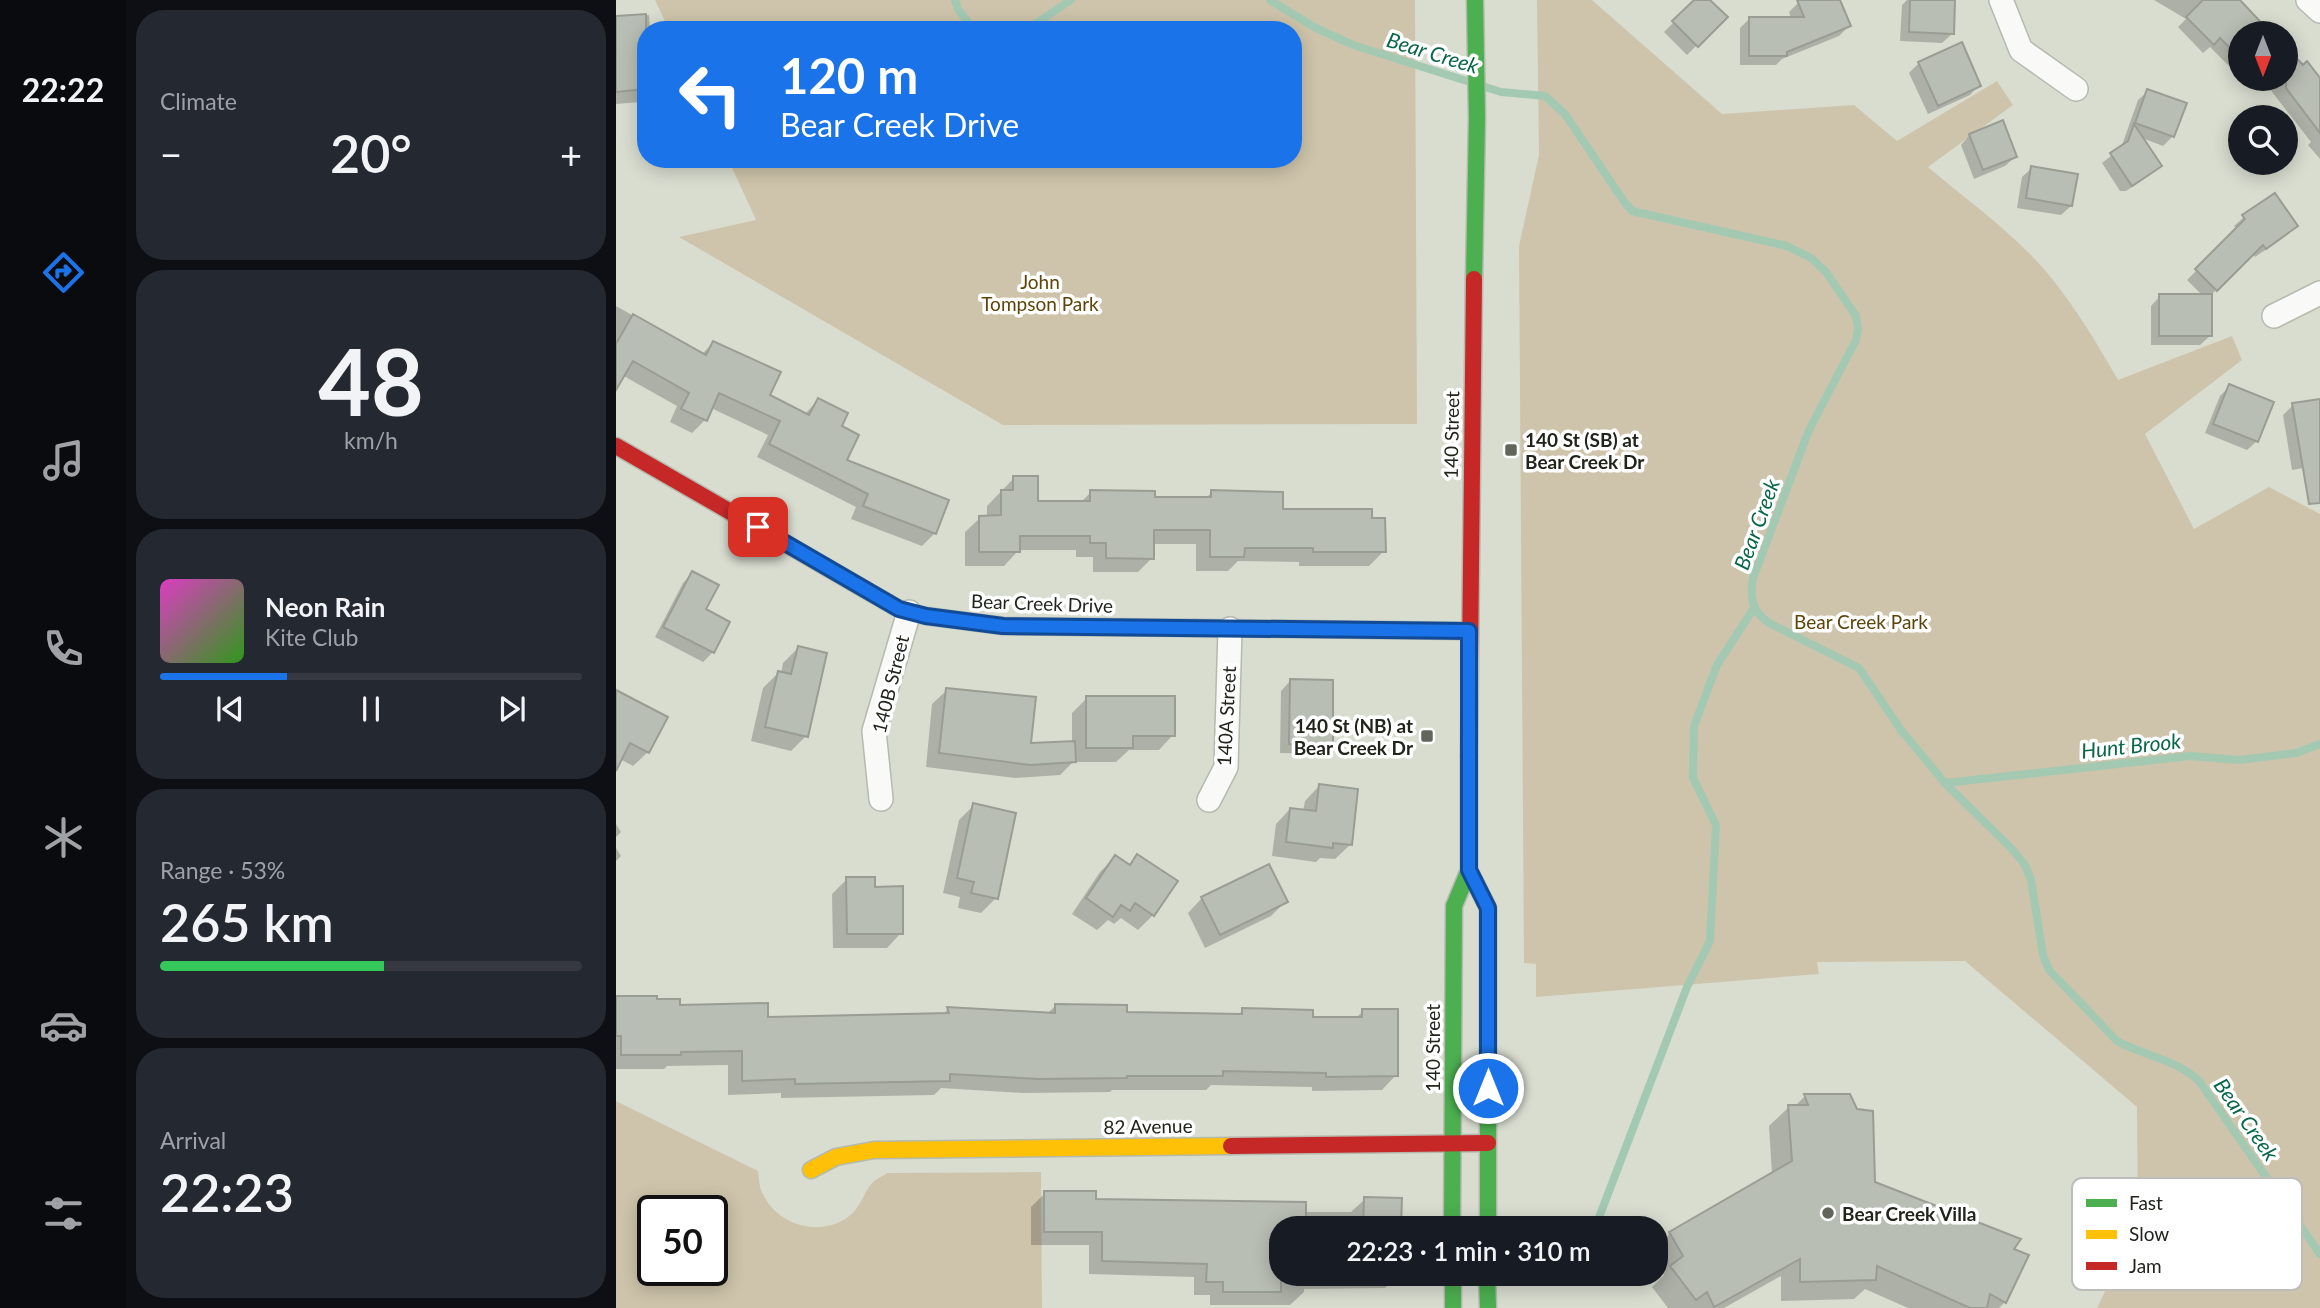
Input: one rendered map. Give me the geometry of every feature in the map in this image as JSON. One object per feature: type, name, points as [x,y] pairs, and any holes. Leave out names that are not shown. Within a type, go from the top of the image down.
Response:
[{"type":"main road","name":"140 Street","points":[[1452,1216],[1454,906],[1469,870],[1469,631],[1477,118],[1475,0]]},
{"type":"main road","name":"Bear Creek Drive","points":[[616,446],[899,609],[926,616],[1003,626],[1469,631]]},
{"type":"main road","name":"140 Street","points":[[1469,870],[1488,908],[1488,1216]]},
{"type":"main road","name":"82 Avenue","points":[[811,1170],[836,1157],[874,1150],[1488,1143]]},
{"type":"main road","points":[[1452,1286],[1453,1308]]},
{"type":"main road","points":[[1487,1286],[1488,1308]]},
{"type":"street","points":[[2001,0],[2021,50],[2076,89]]},
{"type":"street","points":[[2308,0],[2320,11]]},
{"type":"street","points":[[2274,316],[2320,293]]},
{"type":"street","name":"140B Street","points":[[881,799],[874,731],[909,612]]},
{"type":"street","name":"140A Street","points":[[1209,800],[1226,767],[1230,629]]},
{"type":"green space","name":"John Tompson Park","points":[[655,0],[1415,0],[1417,424],[1003,425],[679,237],[756,220],[732,168],[1302,168],[1302,21],[665,21]]},
{"type":"green space","name":"Bear Creek Park","points":[[1537,0],[1592,0],[1722,114],[1854,105],[1897,141],[1997,81],[2013,105],[1928,167],[2036,260],[2077,313],[2118,380],[2232,336],[2242,360],[2145,434],[2194,529],[2269,487],[2320,514],[2320,1308],[2097,1308],[2106,1290],[2302,1290],[2302,1178],[2138,1178],[2137,1107],[1965,961],[1817,962],[1819,974],[1536,997],[1536,964],[1524,963],[1519,246],[1539,155]]},
{"type":"green space","points":[[616,1101],[758,1171],[762,1192],[769,1203],[777,1213],[799,1225],[824,1227],[848,1217],[873,1182],[887,1173],[1041,1172],[1042,1308],[616,1308]]},
{"type":"building","points":[[1694,0],[1710,0],[1728,17],[1698,47],[1672,21]]},
{"type":"building","points":[[1797,0],[1840,0],[1851,26],[1787,52],[1787,56],[1749,56],[1749,17],[1804,17]]},
{"type":"building","points":[[1910,0],[1955,0],[1954,34],[1909,32]]},
{"type":"building","points":[[2203,0],[2240,0],[2260,21],[2228,21],[2228,46],[2220,38],[2214,45],[2186,17]]},
{"type":"building","points":[[646,14],[646,21],[637,21],[637,90],[616,92],[616,16]]},
{"type":"building","points":[[1962,42],[1981,86],[1938,106],[1918,62]]},
{"type":"building","points":[[2298,60],[2303,65],[2307,61],[2320,78],[2320,133],[2288,91],[2298,91]]},
{"type":"building","points":[[2147,89],[2187,103],[2174,137],[2135,123]]},
{"type":"building","points":[[2003,120],[2017,157],[1983,170],[1969,134]]},
{"type":"building","points":[[2134,124],[2162,166],[2132,186],[2110,153],[2128,141]]},
{"type":"building","points":[[2031,166],[2078,174],[2072,206],[2026,198]]},
{"type":"building","points":[[2275,193],[2298,226],[2266,249],[2263,245],[2217,291],[2195,269],[2245,219],[2242,215]]},
{"type":"building","points":[[2159,294],[2212,294],[2212,336],[2159,336]]},
{"type":"building","points":[[633,314],[706,355],[713,341],[781,372],[770,395],[809,415],[818,398],[848,413],[842,426],[859,435],[847,460],[949,500],[936,534],[863,506],[868,494],[769,444],[780,421],[719,393],[707,421],[681,409],[689,393],[633,361],[616,390],[616,344]]},
{"type":"building","points":[[2229,384],[2274,402],[2258,442],[2213,424]]},
{"type":"building","points":[[2320,399],[2320,503],[2309,504],[2292,403]]},
{"type":"building","points":[[1013,476],[1038,476],[1038,501],[1090,501],[1090,490],[1155,491],[1155,497],[1211,497],[1211,490],[1283,492],[1283,509],[1372,509],[1372,518],[1385,518],[1386,552],[1245,548],[1244,557],[1210,557],[1210,530],[1154,530],[1154,559],[1106,558],[1106,543],[1090,543],[1090,536],[1020,536],[1020,552],[979,552],[979,516],[1001,515],[1001,490],[1013,490]]},
{"type":"building","points":[[692,571],[719,585],[706,609],[730,622],[714,653],[663,627]]},
{"type":"building","points":[[798,646],[827,653],[808,737],[765,727],[778,671],[791,674]]},
{"type":"building","points":[[1290,679],[1333,680],[1333,745],[1289,744]]},
{"type":"building","points":[[946,688],[1036,697],[1031,743],[1075,741],[1076,762],[1030,765],[939,753]]},
{"type":"building","points":[[616,690],[668,717],[649,753],[630,743],[616,771]]},
{"type":"building","points":[[1086,696],[1175,696],[1175,736],[1133,736],[1133,748],[1086,748]]},
{"type":"building","points":[[1319,784],[1358,789],[1352,845],[1333,843],[1333,848],[1286,842],[1290,808],[1316,811]]},
{"type":"building","points":[[973,803],[1016,813],[998,899],[971,893],[974,882],[957,878]]},
{"type":"building","points":[[1137,854],[1178,881],[1154,916],[1135,903],[1130,911],[1121,905],[1113,917],[1086,898],[1115,855],[1130,865]]},
{"type":"building","points":[[1269,864],[1288,902],[1220,935],[1201,897]]},
{"type":"building","points":[[846,877],[875,877],[875,887],[903,886],[903,934],[847,934]]},
{"type":"building","points":[[616,996],[680,999],[680,1005],[768,1003],[768,1017],[949,1013],[947,1007],[1055,1013],[1055,1004],[1127,1005],[1127,1012],[1242,1014],[1242,1008],[1313,1010],[1313,1017],[1362,1017],[1362,1009],[1398,1009],[1398,1076],[1326,1077],[1326,1073],[1223,1071],[1223,1076],[1127,1078],[1039,1079],[950,1074],[950,1081],[795,1084],[795,1079],[742,1081],[742,1051],[621,1055],[621,1036],[616,1036]]},
{"type":"building","name":"Bear Creek Villa","points":[[1804,1094],[1850,1094],[1857,1109],[1873,1111],[1875,1182],[2021,1239],[2014,1249],[2029,1255],[2006,1303],[1990,1294],[1987,1308],[1970,1308],[1877,1266],[1876,1280],[1800,1282],[1800,1259],[1714,1307],[1707,1292],[1696,1300],[1670,1266],[1683,1256],[1669,1232],[1792,1161],[1788,1105],[1808,1105]]},
{"type":"building","points":[[1044,1191],[1096,1191],[1096,1199],[1306,1202],[1306,1216],[1269,1216],[1269,1286],[1281,1286],[1281,1292],[1223,1292],[1223,1282],[1206,1282],[1207,1264],[1102,1261],[1102,1232],[1044,1232]]},
{"type":"building","points":[[1364,1197],[1402,1198],[1401,1216],[1363,1216]]},
{"type":"waterway","name":"Bear Creek","points":[[955,0],[967,21]]},
{"type":"waterway","name":"Bear Creek","points":[[1040,21],[1071,0]]},
{"type":"waterway","name":"Bear Creek","points":[[1270,0],[1316,28],[1353,45],[1470,82]]},
{"type":"waterway","name":"Bear Creek","points":[[1482,86],[1501,92],[1545,96],[1565,114],[1632,211],[1787,246],[1811,258],[1826,272],[1856,316],[1856,340],[1809,430],[1753,578],[1752,599],[1756,610],[1771,624],[1859,668],[1901,730],[1945,783],[2025,865],[2031,880],[2043,955],[2049,970],[2117,1041],[2170,1063],[2199,1081],[2267,1178]]},
{"type":"waterway","points":[[1600,1216],[1687,987],[1710,941],[1716,825],[1693,778],[1694,726],[1717,665],[1754,608]]},
{"type":"waterway","name":"Hunt Brook","points":[[1945,783],[2190,756],[2239,760],[2296,753],[2320,744]]},
{"type":"waterway","name":"Bear Creek","points":[[2302,1228],[2320,1254]]},
{"type":"traffic: fast","points":[[1474,279],[1477,118],[1475,0]]},
{"type":"traffic: fast","points":[[852,582],[899,609],[926,616],[1003,626],[1195,628]]},
{"type":"traffic: fast","points":[[1452,1216],[1454,906],[1469,870],[1469,756]]},
{"type":"traffic: fast","points":[[1469,870],[1488,908],[1488,1216]]},
{"type":"traffic: fast","points":[[1453,1286],[1453,1308]]},
{"type":"traffic: fast","points":[[1487,1286],[1488,1308]]},
{"type":"traffic: slow","points":[[1195,628],[1469,631]]},
{"type":"traffic: slow","points":[[811,1170],[836,1157],[874,1150],[1231,1146]]},
{"type":"traffic: jam","points":[[1469,756],[1474,279]]},
{"type":"traffic: jam","points":[[616,446],[852,582]]},
{"type":"traffic: jam","points":[[1231,1146],[1488,1143]]},
{"type":"place","name":"140 St (SB) at Bear Creek Dr","points":[[1511,450]]},
{"type":"place","name":"140 St (NB) at Bear Creek Dr","points":[[1427,736]]},
{"type":"place","name":"Bear Creek Villa","points":[[1828,1213]]},
{"type":"route","points":[[758,527],[899,609],[926,616],[1003,626],[1469,631],[1469,870],[1488,908],[1488,1088]]}]
